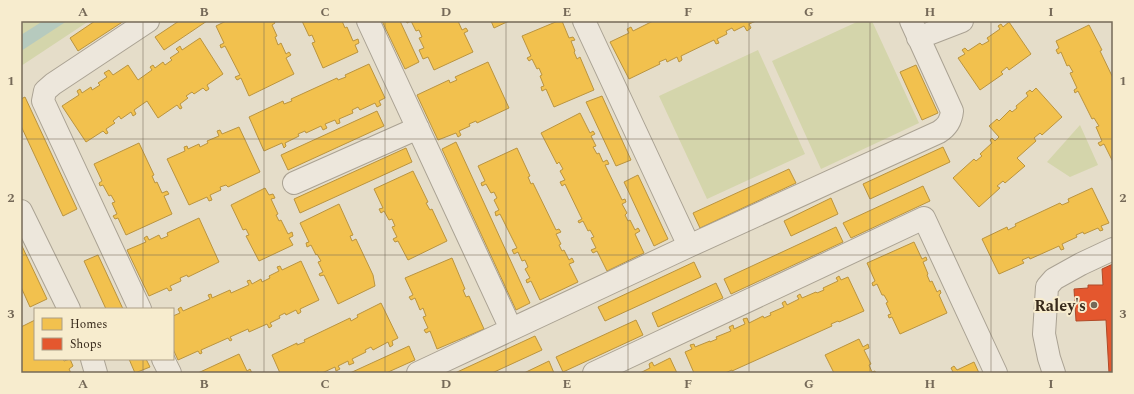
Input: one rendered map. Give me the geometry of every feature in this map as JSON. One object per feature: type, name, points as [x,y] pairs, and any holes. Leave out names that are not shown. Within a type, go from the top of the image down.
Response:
[{"type":"lane","points":[[140,308],[43,101],[45,91],[53,84],[148,21]]},
{"type":"lane","points":[[368,21],[511,329]]},
{"type":"lane","points":[[584,21],[689,246]]},
{"type":"lane","points":[[418,373],[689,246],[939,132],[949,123],[952,117],[952,111],[914,29],[962,21]]},
{"type":"lane","points":[[294,183],[418,128]]},
{"type":"lane","points":[[21,211],[69,308]]},
{"type":"lane","points":[[594,373],[924,218],[996,373]]},
{"type":"lane","points":[[1054,373],[1044,334],[1047,287],[1054,279],[1113,249]]},
{"type":"lane","points":[[92,360],[96,373]]},
{"type":"lane","points":[[164,360],[170,373]]},
{"type":"green space","points":[[21,21],[89,21],[21,66]]},
{"type":"green space","points":[[859,21],[872,21],[919,123],[821,169],[772,61]]},
{"type":"green space","points":[[758,50],[805,154],[707,199],[659,96]]},
{"type":"green space","points":[[1080,125],[1098,165],[1070,177],[1047,162]]},
{"type":"shaded area","points":[[43,21],[67,21],[21,51],[21,35]]},
{"type":"building: Homes","points":[[95,21],[124,21],[78,51],[70,38]]},
{"type":"building: Homes","points":[[179,21],[207,21],[164,50],[155,37]]},
{"type":"building: Homes","points":[[226,21],[274,21],[275,23],[272,25],[277,36],[275,37],[278,45],[281,43],[286,54],[289,52],[291,55],[286,58],[294,74],[249,96],[241,78],[237,80],[235,77],[240,75],[225,46],[221,48],[220,45],[224,43],[216,26]]},
{"type":"building: Homes","points":[[302,21],[342,21],[345,28],[347,27],[353,41],[358,39],[359,43],[355,45],[358,52],[323,68],[312,43],[315,42],[312,35],[309,36]]},
{"type":"building: Homes","points":[[382,21],[400,21],[419,62],[405,69]]},
{"type":"building: Homes","points":[[411,21],[458,21],[462,30],[466,28],[468,31],[464,33],[473,52],[434,70],[428,57],[423,59],[419,50],[424,48],[419,38],[422,37],[419,30],[416,31]]},
{"type":"building: Homes","points":[[491,21],[509,21],[494,28]]},
{"type":"building: Homes","points":[[558,21],[562,21],[569,38],[573,37],[575,40],[571,41],[575,51],[574,52],[577,59],[580,57],[594,90],[554,107],[546,89],[542,91],[541,87],[544,86],[539,68],[537,69],[532,59],[529,61],[527,58],[531,56],[522,36]]},
{"type":"building: Homes","points":[[653,21],[756,21],[749,24],[751,28],[747,31],[744,26],[734,31],[732,28],[726,31],[727,34],[717,39],[719,43],[716,44],[714,40],[681,56],[682,60],[679,62],[677,57],[667,62],[666,59],[659,62],[660,64],[629,79],[610,42],[629,33],[627,29],[631,27],[633,31]]},
{"type":"building: Homes","points":[[1009,22],[1031,54],[1009,70],[1007,67],[1001,72],[1003,74],[980,90],[958,58],[965,54],[962,50],[965,48],[968,51],[980,43],[982,45],[989,41],[987,38],[1000,29],[998,26],[1001,24],[1003,27]]},
{"type":"building: Homes","points":[[1089,25],[1102,50],[1100,51],[1113,78],[1113,162],[1104,144],[1100,146],[1098,143],[1102,141],[1096,127],[1099,126],[1094,118],[1092,119],[1078,91],[1075,93],[1074,90],[1077,88],[1070,73],[1073,72],[1069,65],[1067,66],[1061,52],[1058,54],[1056,50],[1059,48],[1056,41]]},
{"type":"building: Homes","points":[[200,38],[223,74],[207,85],[209,89],[206,91],[203,88],[194,94],[192,92],[186,96],[188,98],[180,104],[182,108],[180,109],[177,105],[158,118],[147,101],[134,110],[136,114],[133,116],[131,112],[121,119],[119,116],[113,121],[115,123],[106,129],[108,133],[106,134],[103,131],[86,142],[62,106],[79,95],[77,91],[80,89],[82,93],[91,87],[92,90],[100,85],[98,83],[107,77],[104,73],[109,70],[113,75],[128,65],[138,80],[152,70],[150,67],[153,65],[155,68],[163,62],[165,65],[172,60],[170,58],[179,52],[176,49],[180,46],[182,50]]},
{"type":"building: Homes","points":[[488,62],[509,108],[477,123],[476,121],[469,124],[470,126],[459,131],[461,135],[458,137],[456,133],[438,140],[417,95],[449,80],[450,83],[457,80],[455,77]]},
{"type":"building: Homes","points":[[369,64],[385,98],[379,101],[381,105],[377,107],[375,103],[360,110],[358,107],[352,110],[353,113],[339,119],[340,123],[337,124],[335,120],[325,124],[327,128],[323,130],[321,126],[306,133],[305,131],[298,134],[299,136],[285,143],[286,146],[284,148],[282,143],[264,151],[249,117],[283,101],[284,104],[292,101],[291,99],[337,78],[338,80],[346,77],[345,75]]},
{"type":"building: Homes","points":[[916,65],[938,113],[922,120],[900,72]]},
{"type":"building: Homes","points":[[1036,88],[1062,117],[1042,135],[1040,133],[1034,138],[1036,141],[1017,158],[1025,166],[1005,183],[1003,181],[997,186],[1000,188],[979,207],[953,178],[974,159],[976,161],[982,156],[980,154],[992,143],[990,140],[992,138],[995,141],[999,137],[989,126],[997,119],[999,121],[1010,110],[1012,112],[1017,108],[1016,106],[1028,96],[1026,93],[1030,90],[1032,92]]},
{"type":"building: Homes","points":[[602,96],[631,160],[616,166],[586,102]]},
{"type":"building: Homes","points":[[25,97],[77,209],[63,216],[21,126],[21,99]]},
{"type":"building: Homes","points":[[377,111],[384,126],[288,170],[281,155]]},
{"type":"building: Homes","points":[[580,113],[590,133],[593,131],[595,134],[591,136],[596,146],[593,147],[597,154],[599,153],[603,162],[607,160],[609,164],[605,165],[622,200],[625,199],[626,202],[622,204],[627,213],[625,215],[628,221],[630,220],[635,230],[638,228],[640,231],[635,234],[644,253],[607,271],[597,251],[593,253],[591,250],[596,248],[591,238],[594,237],[590,230],[588,231],[583,221],[579,223],[578,221],[582,219],[565,184],[562,186],[560,182],[565,180],[560,171],[563,169],[559,162],[557,164],[541,133]]},
{"type":"building: Homes","points":[[239,127],[260,172],[228,187],[226,185],[220,187],[221,190],[210,195],[212,200],[209,201],[207,197],[189,205],[167,159],[185,151],[184,147],[187,146],[188,149],[199,144],[200,147],[208,143],[207,141],[219,136],[217,131],[220,130],[222,134]]},
{"type":"building: Homes","points":[[456,142],[530,303],[516,310],[442,149]]},
{"type":"building: Homes","points":[[139,143],[154,175],[152,176],[155,183],[157,182],[162,193],[167,191],[169,194],[164,196],[172,214],[126,235],[118,218],[115,219],[113,216],[117,214],[112,203],[115,202],[111,195],[109,196],[103,185],[100,186],[99,183],[102,181],[94,164]]},
{"type":"building: Homes","points":[[943,147],[950,162],[870,199],[863,184]]},
{"type":"building: Homes","points":[[406,148],[412,162],[300,213],[294,199]]},
{"type":"building: Homes","points":[[517,148],[530,176],[528,177],[531,184],[533,183],[556,230],[559,229],[561,232],[556,234],[561,244],[559,245],[562,251],[564,250],[569,260],[572,258],[574,262],[569,264],[578,282],[540,300],[531,281],[527,283],[526,280],[530,278],[525,269],[528,267],[525,260],[522,261],[518,252],[514,254],[512,250],[517,248],[500,214],[496,216],[495,212],[499,210],[494,200],[497,198],[494,192],[491,193],[486,184],[482,186],[481,183],[485,181],[478,166]]},
{"type":"building: Homes","points":[[789,169],[796,183],[700,228],[693,213]]},
{"type":"building: Homes","points":[[413,171],[428,202],[426,203],[430,210],[432,209],[447,241],[408,260],[398,241],[395,242],[393,239],[397,237],[392,227],[395,226],[392,219],[389,220],[384,211],[381,213],[379,209],[383,208],[374,189]]},
{"type":"building: Homes","points":[[638,175],[668,239],[654,246],[624,182]]},
{"type":"building: Homes","points":[[923,186],[930,201],[851,238],[843,223]]},
{"type":"building: Homes","points":[[265,188],[269,195],[273,194],[275,198],[271,199],[278,214],[276,215],[279,221],[281,220],[288,234],[292,232],[293,236],[289,238],[293,245],[259,261],[246,236],[249,235],[246,229],[243,230],[231,205]]},
{"type":"building: Homes","points":[[1092,188],[1109,223],[1101,226],[1103,230],[1100,231],[1098,228],[1084,234],[1083,232],[1076,235],[1077,237],[1062,244],[1064,249],[1061,250],[1059,246],[1030,259],[1029,257],[1022,260],[1024,263],[999,274],[982,239],[1007,227],[1008,230],[1016,226],[1015,224],[1060,203],[1062,205],[1069,202],[1068,199]]},
{"type":"building: Homes","points":[[831,198],[838,214],[791,236],[784,221]]},
{"type":"building: Homes","points":[[339,204],[353,235],[350,236],[352,241],[356,239],[373,275],[375,286],[338,304],[324,275],[320,276],[319,274],[323,272],[318,262],[321,261],[311,245],[307,247],[306,243],[309,242],[300,223]]},
{"type":"building: Homes","points":[[199,218],[219,262],[188,277],[187,275],[180,278],[181,281],[170,286],[172,290],[169,291],[167,288],[149,296],[127,250],[146,242],[144,238],[147,236],[149,240],[159,235],[161,239],[168,236],[167,233]]},
{"type":"building: Homes","points":[[836,227],[843,242],[731,294],[724,279]]},
{"type":"building: Homes","points":[[914,242],[922,259],[926,257],[927,260],[923,262],[928,274],[927,275],[930,282],[932,281],[937,292],[940,290],[941,293],[939,295],[947,313],[900,334],[892,317],[889,318],[888,315],[891,314],[886,303],[888,302],[884,295],[882,295],[877,284],[873,286],[872,283],[875,281],[867,263]]},
{"type":"building: Homes","points":[[21,244],[47,299],[30,307],[21,287]]},
{"type":"building: Homes","points":[[98,255],[123,308],[106,308],[84,261]]},
{"type":"building: Homes","points":[[452,258],[465,289],[463,290],[466,297],[469,296],[484,329],[437,349],[430,331],[426,333],[424,330],[428,328],[423,317],[426,316],[423,308],[420,310],[415,298],[411,300],[409,297],[413,295],[405,278]]},
{"type":"building: Homes","points":[[301,261],[319,300],[300,309],[301,312],[298,314],[296,310],[286,315],[285,313],[279,316],[280,318],[270,323],[272,326],[269,328],[267,324],[249,332],[248,329],[230,337],[232,340],[230,341],[228,338],[201,350],[202,353],[200,354],[198,351],[178,360],[174,351],[174,316],[180,313],[178,309],[181,307],[183,311],[210,299],[208,295],[211,294],[212,298],[230,290],[231,293],[249,285],[247,281],[250,280],[252,284],[261,279],[262,282],[270,278],[269,276],[279,271],[277,267],[280,266],[282,270]]},
{"type":"building: Homes","points":[[694,262],[701,277],[605,321],[598,307]]},
{"type":"building: Homes","points":[[839,276],[841,280],[848,277],[864,311],[831,324],[832,326],[732,371],[725,373],[694,373],[685,352],[692,349],[690,345],[694,344],[695,347],[717,339],[716,337],[731,331],[729,327],[733,325],[734,329],[745,324],[743,319],[747,318],[749,323],[763,316],[764,318],[771,315],[770,313],[784,307],[782,303],[785,301],[787,305],[799,299],[797,296],[800,294],[802,298],[824,290],[823,288],[838,281],[836,278]]},
{"type":"building: Homes","points":[[716,283],[723,298],[658,327],[652,313]]},
{"type":"building: Homes","points":[[381,303],[398,338],[392,341],[393,345],[390,347],[388,342],[373,350],[371,347],[365,350],[366,352],[352,359],[354,363],[349,365],[348,361],[338,366],[340,369],[336,371],[335,367],[322,373],[280,373],[272,355],[297,343],[297,345],[305,342],[304,340],[350,318],[351,321],[358,317],[357,315]]},
{"type":"building: Homes","points":[[34,320],[34,360],[70,360],[73,366],[69,369],[71,373],[21,373],[21,327]]},
{"type":"building: Homes","points":[[636,320],[643,335],[563,372],[556,357]]},
{"type":"building: Homes","points":[[535,336],[542,350],[492,373],[455,373]]},
{"type":"building: Homes","points":[[859,339],[863,347],[868,344],[869,348],[864,350],[871,364],[869,365],[872,372],[875,371],[876,373],[834,373],[825,355]]},
{"type":"building: Homes","points":[[409,346],[415,360],[386,373],[350,373]]},
{"type":"building: Homes","points":[[239,354],[247,371],[250,369],[252,373],[198,373]]},
{"type":"building: Homes","points":[[670,358],[677,373],[640,373],[650,368],[649,364],[652,362],[654,366]]},
{"type":"building: Homes","points":[[129,360],[146,360],[150,367],[135,373]]},
{"type":"building: Homes","points":[[549,361],[554,373],[524,373]]},
{"type":"building: Homes","points":[[974,362],[979,373],[951,373],[953,372],[951,368],[954,366],[957,370]]},
{"type":"building: Shops","name":"Raley's","points":[[1113,264],[1113,373],[1109,373],[1106,320],[1076,321],[1074,289],[1088,288],[1088,285],[1103,285],[1102,269]]},
{"type":"place","name":"Raley's","points":[[1094,305]]}]
